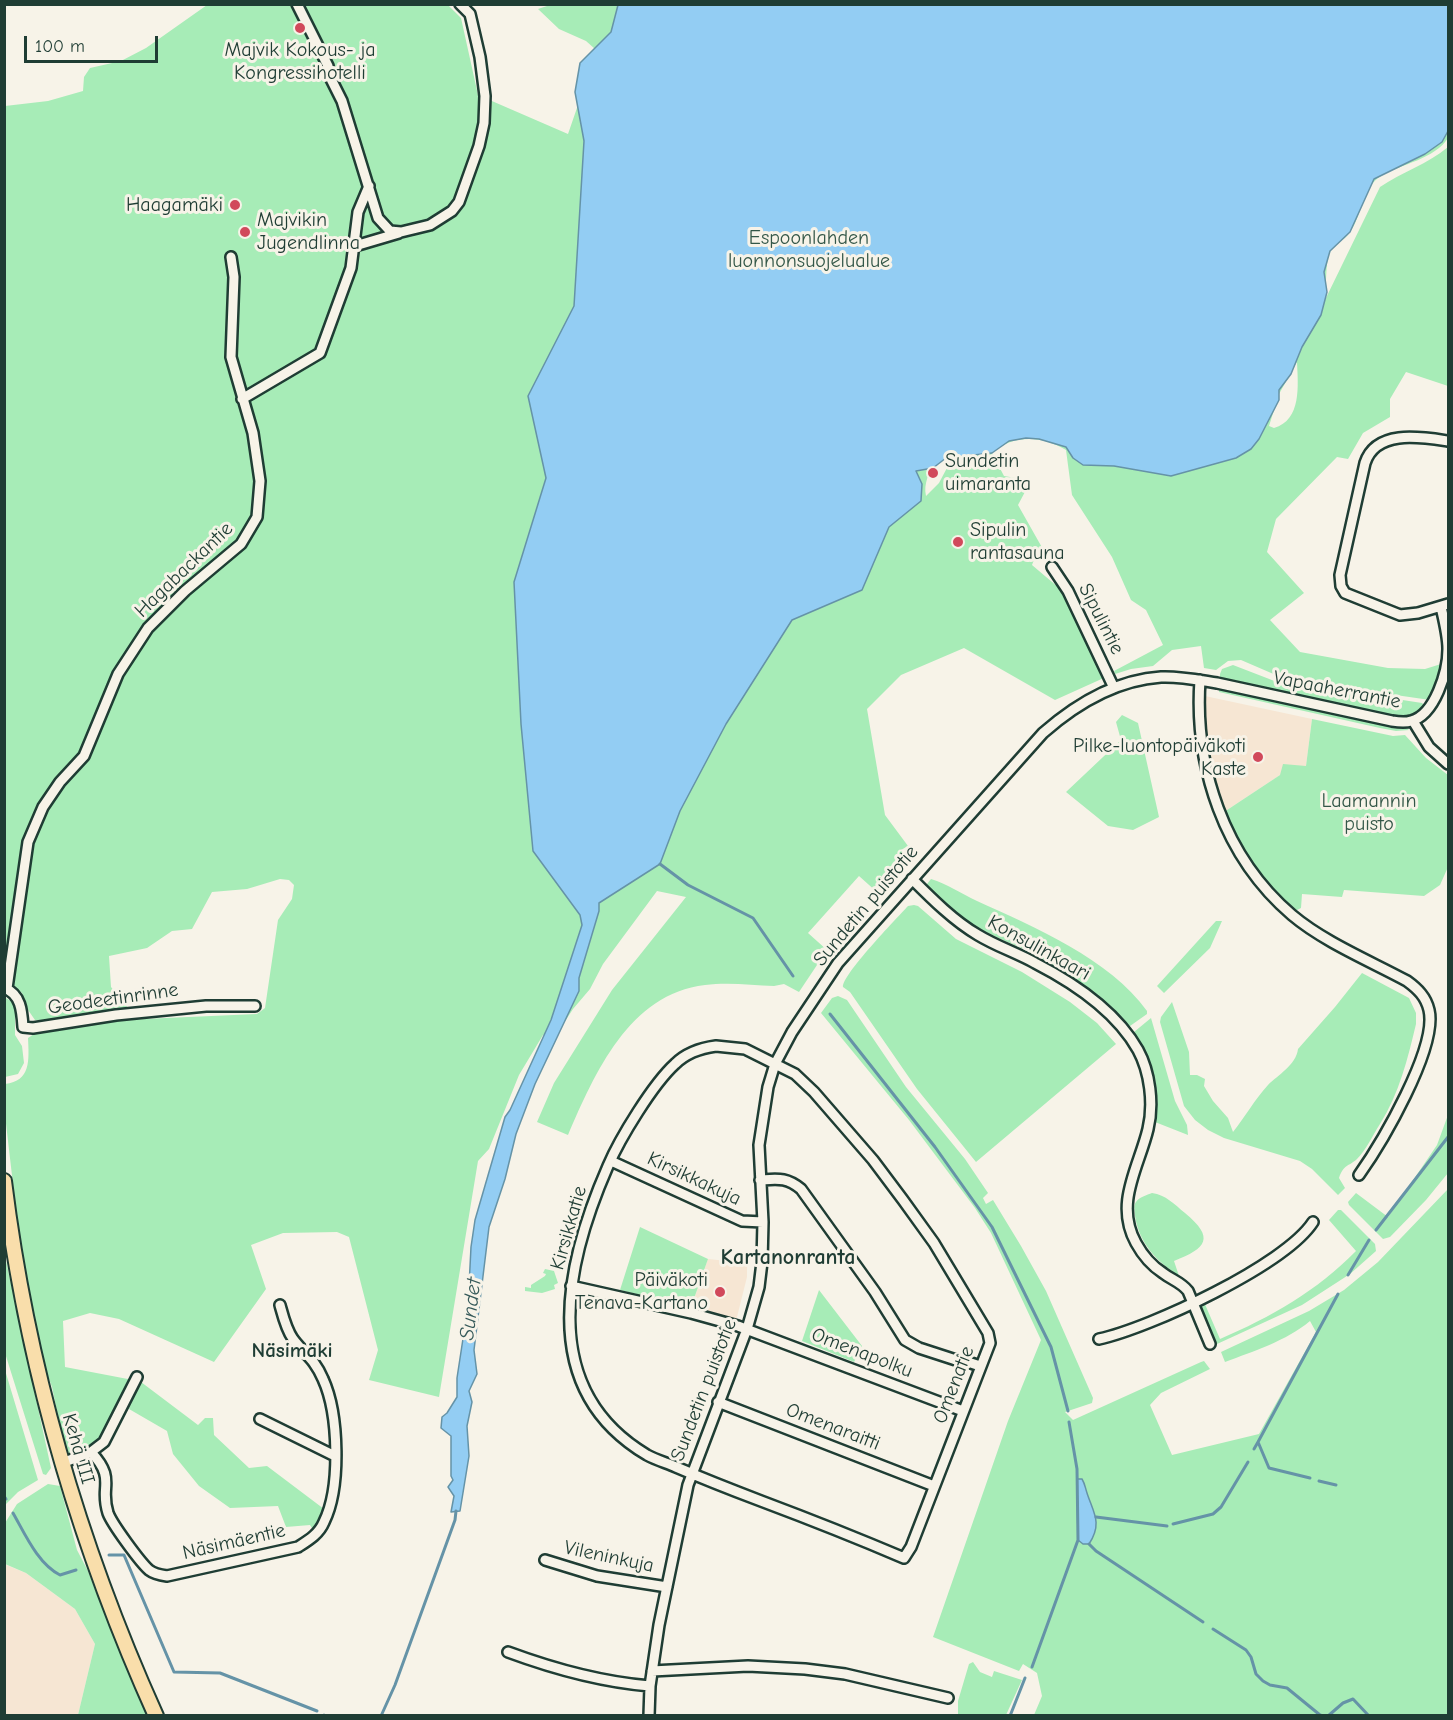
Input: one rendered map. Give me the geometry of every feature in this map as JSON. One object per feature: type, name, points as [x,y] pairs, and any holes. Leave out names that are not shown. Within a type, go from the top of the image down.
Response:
[{"type":"highway","name":"Kehä III","points":[[4,1181],[10,1231],[47,1413],[107,1601],[156,1716]]},
{"type":"street","points":[[297,4],[328,66],[331,80],[342,101],[378,218],[390,231],[401,232]]},
{"type":"street","points":[[355,246],[430,225],[452,212],[459,202],[479,146],[484,123],[485,96],[480,57],[470,14],[460,4]]},
{"type":"street","points":[[242,399],[320,353],[351,268],[358,212],[369,186]]},
{"type":"street","name":"Hagabackantie","points":[[6,988],[28,842],[43,807],[60,782],[84,756],[118,674],[148,628],[185,591],[241,544],[257,517],[260,481],[253,433],[231,357],[234,277],[231,257]]},
{"type":"street","points":[[1445,605],[1418,612],[1395,614],[1345,593],[1341,586],[1340,575],[1365,463],[1370,453],[1387,440],[1397,437],[1449,441]]},
{"type":"street","name":"Sipulintie","points":[[1052,567],[1068,591],[1114,688]]},
{"type":"street","name":"Vapaaherrantie","points":[[1200,680],[1392,721],[1413,721],[1433,703],[1444,672],[1448,649],[1445,605]]},
{"type":"street","name":"Sundetin puistotie","points":[[649,1716],[652,1671],[691,1474],[747,1329],[760,1278],[764,1222],[759,1145],[768,1087],[775,1064],[792,1032],[838,963],[1043,733],[1077,706],[1114,688],[1162,677],[1200,680]]},
{"type":"street","points":[[1200,680],[1201,734],[1209,780],[1217,806],[1244,860],[1265,887],[1292,914],[1322,935],[1418,988],[1430,1012],[1429,1029],[1422,1059],[1380,1146],[1359,1175]]},
{"type":"street","points":[[1413,721],[1429,747],[1449,764]]},
{"type":"street","name":"Konsulinkaari","points":[[912,879],[977,935],[1036,963],[1091,999],[1127,1033],[1139,1051],[1146,1068],[1150,1111],[1148,1129],[1128,1187],[1130,1228],[1135,1242],[1147,1259],[1162,1273],[1183,1284],[1194,1302],[1210,1344]]},
{"type":"street","name":"Geodeetinrinne","points":[[6,988],[16,994],[19,1000],[23,1027],[33,1028],[116,1015],[206,1005],[255,1006]]},
{"type":"street","name":"Kirsikkatie","points":[[691,1474],[648,1455],[622,1437],[595,1406],[577,1371],[570,1344],[568,1320],[571,1286],[586,1221],[611,1161],[642,1107],[675,1064],[684,1056],[706,1047],[727,1046],[745,1049],[775,1064]]},
{"type":"street","name":"Omenatie","points":[[691,1474],[904,1558],[911,1546],[990,1343],[988,1333],[934,1243],[873,1160],[814,1092],[795,1074],[775,1064]]},
{"type":"street","name":"Kirsikkakuja","points":[[611,1161],[742,1221],[764,1222]]},
{"type":"street","points":[[760,1179],[791,1181],[801,1189],[872,1287],[905,1340],[919,1348],[980,1366]]},
{"type":"street","points":[[1099,1339],[1119,1335],[1194,1302],[1267,1263],[1299,1240],[1314,1222]]},
{"type":"street","name":"Omenapolku","points":[[571,1286],[691,1313],[747,1329],[963,1411]]},
{"type":"street","name":"Näsimäentie","points":[[91,1452],[107,1478],[106,1502],[114,1526],[151,1572],[167,1576],[298,1547],[309,1540],[324,1523],[336,1480],[334,1421],[325,1382],[315,1361],[293,1339],[280,1305]]},
{"type":"street","points":[[62,1463],[91,1452],[104,1442],[137,1377]]},
{"type":"street","name":"Omenaraitti","points":[[718,1402],[934,1486]]},
{"type":"street","points":[[260,1419],[335,1456]]},
{"type":"street","name":"Vileninkuja","points":[[544,1560],[597,1576],[667,1587]]},
{"type":"street","points":[[508,1652],[591,1678],[650,1686]]},
{"type":"street","points":[[652,1671],[748,1666],[805,1669],[845,1674],[948,1698]]},
{"type":"shaded area","name":"Pilke-luontopäiväkoti Kaste","points":[[1205,696],[1312,719],[1306,766],[1280,775],[1224,812],[1207,750]]},
{"type":"shaded area","name":"Päiväkoti Tenava-Kartano","points":[[708,1259],[747,1263],[747,1277],[736,1321],[691,1307]]},
{"type":"shaded area","points":[[4,1564],[26,1573],[75,1609],[95,1644],[78,1715],[5,1715]]},
{"type":"green space","points":[[207,5],[448,5],[461,18],[478,95],[568,134],[598,47],[595,49],[586,41],[559,29],[538,9],[550,5],[1448,5],[1448,138],[1435,151],[1381,176],[1370,187],[1350,232],[1330,252],[1324,302],[1380,187],[1448,147],[1448,386],[1406,372],[1390,399],[1390,417],[1363,433],[1348,459],[1337,457],[1276,519],[1267,552],[1304,593],[1270,620],[1300,652],[1388,668],[1425,669],[1441,664],[1430,700],[1292,682],[1241,660],[1228,661],[1216,670],[1204,668],[1201,646],[1172,650],[1153,666],[1115,674],[1114,671],[1163,645],[1146,610],[1131,600],[1112,557],[1072,495],[1066,450],[1047,442],[1028,439],[1001,447],[992,453],[1004,476],[1022,479],[1027,488],[1018,505],[1044,551],[1035,557],[1032,565],[1065,593],[1106,677],[1055,700],[964,648],[901,675],[867,709],[885,815],[908,846],[901,850],[908,861],[878,893],[859,876],[808,933],[827,950],[799,992],[784,984],[774,986],[705,985],[678,991],[655,1004],[635,1020],[618,1040],[590,1087],[568,1135],[537,1122],[554,1083],[612,990],[686,897],[657,891],[603,964],[590,989],[558,1032],[543,1035],[519,1075],[489,1149],[478,1161],[439,1397],[369,1380],[378,1350],[349,1237],[337,1232],[283,1233],[251,1245],[266,1289],[214,1362],[119,1319],[90,1313],[63,1321],[65,1367],[133,1380],[110,1425],[94,1444],[72,1454],[65,1451],[52,1387],[43,1363],[19,1236],[5,1115],[5,1084],[20,1079],[24,1074],[28,1061],[28,1038],[34,1034],[120,1020],[257,1014],[265,1008],[278,920],[292,899],[294,885],[289,880],[280,879],[247,889],[212,892],[192,929],[172,931],[147,948],[109,956],[111,987],[128,1008],[50,1022],[35,1020],[26,1007],[22,993],[5,980],[5,106],[48,101],[83,91],[84,77],[90,68],[121,61],[146,48]],"holes":[[[1297,362],[1298,391],[1294,410],[1290,418],[1274,428],[1269,426],[1279,394]],[[960,455],[973,455],[954,470],[948,466],[939,483],[926,496],[925,487],[931,462]]]},
{"type":"green space","points":[[1233,665],[1290,687],[1344,691],[1422,703],[1425,706],[1419,713],[1404,719],[1220,679],[1222,669]]},
{"type":"green space","points":[[1219,688],[1404,727],[1409,730],[1396,731],[1380,728],[1219,692]]},
{"type":"green space","points":[[1122,715],[1138,723],[1159,817],[1133,830],[1108,826],[1066,792],[1121,740],[1116,722]]},
{"type":"green space","name":"Laamannin puisto","points":[[1312,719],[1393,736],[1405,735],[1426,758],[1448,775],[1448,867],[1440,885],[1424,896],[1344,890],[1342,897],[1302,894],[1301,908],[1295,911],[1254,865],[1224,812],[1280,775],[1283,764],[1306,766]]},
{"type":"green space","points":[[931,879],[1070,946],[1113,976],[1131,992],[1147,1014],[1130,1026],[1127,1025],[1096,996],[1063,971],[967,921],[927,887]]},
{"type":"green space","points":[[914,905],[956,939],[1022,972],[1070,1002],[1097,1023],[1116,1044],[976,1162],[917,1089],[850,992],[843,987],[851,971],[871,947],[908,906]]},
{"type":"green space","points":[[1216,921],[1222,921],[1210,948],[1164,993],[1157,986]]},
{"type":"green space","points":[[1362,973],[1409,998],[1416,1013],[1416,1024],[1393,1100],[1363,1152],[1343,1170],[1339,1178],[1345,1188],[1338,1195],[1312,1169],[1300,1161],[1224,1138],[1195,1120],[1184,1106],[1160,1022],[1172,1002],[1189,1052],[1190,1075],[1197,1075],[1205,1079],[1204,1086],[1228,1118],[1233,1132],[1263,1090],[1290,1065],[1298,1049]]},
{"type":"green space","points":[[838,996],[847,1000],[906,1087],[965,1159],[988,1193],[983,1198],[986,1204],[993,1200],[1046,1291],[1093,1398],[1092,1403],[1065,1412],[1073,1420],[1201,1362],[1204,1361],[1210,1369],[1161,1393],[1150,1405],[1172,1455],[1259,1434],[1316,1332],[1310,1321],[1280,1340],[1225,1362],[1221,1352],[1309,1311],[1344,1290],[1378,1262],[1448,1189],[1448,1715],[1034,1715],[1042,1696],[1037,1673],[1023,1664],[1019,1671],[933,1637],[1008,1421],[1041,1340],[991,1233],[975,1208],[909,1120],[821,1013],[832,998]]},
{"type":"green space","points":[[4,997],[13,1002],[15,1035],[22,1046],[24,1063],[18,1074],[5,1077]]},
{"type":"green space","points":[[1151,1018],[1175,1101],[1187,1125],[1188,1135],[1155,1122],[1157,1098],[1154,1075],[1146,1053],[1134,1032]]},
{"type":"green space","points":[[1448,1115],[1448,1173],[1426,1200],[1390,1237],[1383,1239],[1348,1202],[1356,1193],[1388,1217],[1437,1145]]},
{"type":"green space","points":[[1152,1193],[1166,1198],[1177,1206],[1201,1229],[1203,1242],[1200,1247],[1174,1261],[1179,1276],[1163,1265],[1150,1251],[1137,1226],[1135,1204],[1141,1197]]},
{"type":"green space","points":[[1338,1210],[1341,1210],[1375,1244],[1376,1251],[1350,1274],[1302,1305],[1217,1344],[1202,1308],[1204,1302],[1220,1339],[1257,1322],[1309,1291],[1356,1251],[1329,1220]]},
{"type":"green space","points":[[640,1227],[708,1259],[691,1307],[620,1290]]},
{"type":"green space","points":[[5,1256],[51,1468],[46,1475],[43,1474],[5,1353]]},
{"type":"green space","points":[[545,1269],[554,1271],[558,1283],[554,1285],[555,1289],[542,1293],[525,1291],[525,1287],[531,1288],[531,1285],[545,1276],[546,1274],[543,1273]]},
{"type":"green space","points":[[819,1290],[862,1346],[854,1362],[802,1341]]},
{"type":"green space","points":[[5,1370],[38,1480],[18,1492],[5,1505]]},
{"type":"green space","points":[[141,1382],[198,1425],[205,1418],[213,1418],[214,1435],[249,1468],[267,1466],[324,1509],[323,1516],[313,1530],[310,1525],[286,1527],[278,1506],[230,1508],[199,1486],[173,1454],[167,1431],[129,1409],[132,1394]]},
{"type":"green space","points":[[48,1484],[60,1486],[77,1550],[88,1571],[148,1715],[78,1715],[95,1644],[75,1609],[26,1573],[5,1564],[5,1523],[17,1504]]},
{"type":"green space","points":[[973,1662],[980,1672],[992,1677],[994,1671],[1022,1680],[1006,1715],[958,1715],[958,1701],[969,1664]]},
{"type":"water","name":"Espoonlahden luonnonsuojelualue","points":[[618,5],[1448,5],[1448,131],[1442,142],[1425,154],[1374,179],[1350,232],[1330,251],[1324,272],[1327,292],[1321,315],[1302,347],[1291,374],[1279,390],[1279,400],[1259,439],[1251,449],[1236,458],[1171,476],[1114,466],[1083,465],[1073,458],[1066,447],[1039,439],[1026,438],[1009,441],[992,453],[946,458],[933,468],[916,471],[922,484],[921,501],[889,527],[862,590],[792,620],[726,724],[680,811],[660,864],[599,903],[599,911],[579,978],[579,991],[535,1084],[516,1134],[505,1179],[489,1227],[474,1350],[477,1374],[469,1391],[472,1402],[467,1426],[469,1456],[460,1511],[451,1512],[454,1496],[448,1487],[453,1480],[451,1476],[451,1436],[441,1428],[442,1417],[457,1397],[457,1378],[468,1306],[475,1220],[505,1117],[551,1020],[582,925],[580,915],[533,851],[521,724],[514,582],[546,478],[528,396],[574,306],[584,141],[575,92],[580,63],[611,32]]},
{"type":"water","points":[[1077,1479],[1083,1481],[1096,1518],[1095,1530],[1089,1544],[1083,1544],[1078,1540]]},
{"type":"waterway","points":[[660,864],[688,885],[753,918],[793,976]]},
{"type":"waterway","points":[[830,1014],[935,1147],[992,1227],[1051,1347],[1068,1411]]},
{"type":"waterway","points":[[1376,1230],[1448,1137]]},
{"type":"waterway","points":[[1348,1275],[1369,1240]]},
{"type":"waterway","points":[[1310,1478],[1269,1468],[1258,1442],[1338,1294]]},
{"type":"waterway","points":[[1032,1667],[1078,1540],[1077,1469],[1069,1422]]},
{"type":"waterway","points":[[1254,1449],[1258,1442]]},
{"type":"waterway","points":[[1173,1524],[1213,1514],[1221,1507],[1248,1462]]},
{"type":"waterway","points":[[1319,1481],[1336,1485]]},
{"type":"waterway","name":"Sundet","points":[[381,1716],[395,1685],[455,1520],[456,1511]]},
{"type":"waterway","points":[[13,1513],[45,1564],[60,1575],[76,1570]]},
{"type":"waterway","points":[[1096,1517],[1167,1526]]},
{"type":"waterway","points":[[1089,1544],[1096,1551],[1203,1622]]},
{"type":"waterway","points":[[109,1555],[124,1555],[174,1672],[220,1673],[317,1711]]},
{"type":"waterway","points":[[1213,1629],[1246,1650],[1251,1657],[1256,1674],[1263,1681],[1270,1685],[1287,1688],[1323,1716]]},
{"type":"waterway","points":[[1010,1716],[1025,1678]]},
{"type":"waterway","points":[[1328,1716],[1343,1703],[1353,1699],[1369,1716]]},
{"type":"place","name":"Majvik Kokous- ja Kongressihotelli","points":[[300,28]]},
{"type":"place","name":"Haagamäki","points":[[235,205]]},
{"type":"place","name":"Majvikin Jugendlinna","points":[[245,232]]},
{"type":"place","name":"Sundetin uimaranta","points":[[933,473]]},
{"type":"place","name":"Sipulin rantasauna","points":[[958,542]]},
{"type":"place","name":"Pilke-luontopäiväkoti Kaste","points":[[1258,757]]},
{"type":"place","name":"Päiväkoti Tenava-Kartano","points":[[720,1292]]},
{"type":"district","name":"Kartanonranta","points":[[788,1258]]},
{"type":"district","name":"Näsimäki","points":[[292,1351]]}]
